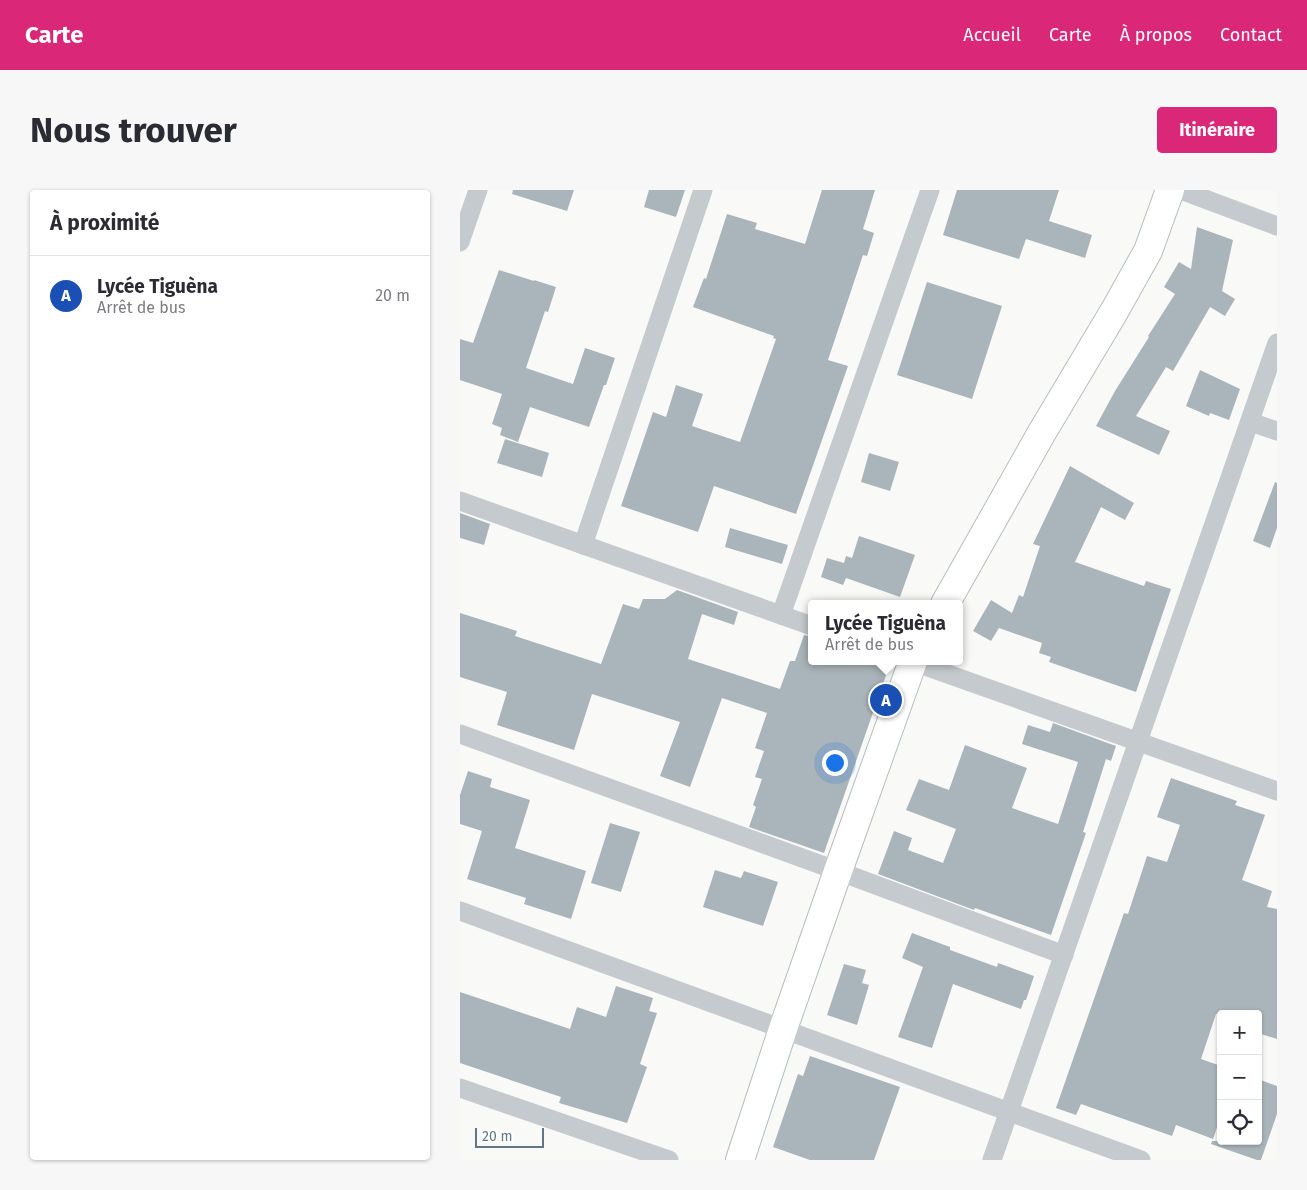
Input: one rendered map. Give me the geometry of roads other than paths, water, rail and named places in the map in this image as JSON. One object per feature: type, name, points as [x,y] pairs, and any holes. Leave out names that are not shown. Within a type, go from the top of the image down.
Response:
[{"type":"main road","points":[[947,600],[1041,434],[1148,251],[1170,190]]},
{"type":"main road","points":[[740,1160],[783,1029],[911,665]]},
{"type":"street","points":[[460,242],[478,190]]},
{"type":"street","points":[[583,545],[703,190]]},
{"type":"street","points":[[781,615],[930,190]]},
{"type":"street","points":[[1181,190],[1277,226]]},
{"type":"street","points":[[992,1160],[1277,343]]},
{"type":"street","points":[[1250,422],[1277,431]]},
{"type":"street","points":[[460,501],[808,625]]},
{"type":"street","points":[[920,665],[1277,792]]},
{"type":"street","points":[[460,734],[1064,955]]},
{"type":"street","points":[[460,911],[1141,1160]]},
{"type":"street","points":[[460,1088],[669,1160]]},
{"type":"place","name":"Lycée Tiguèna","points":[[886,700]]}]
